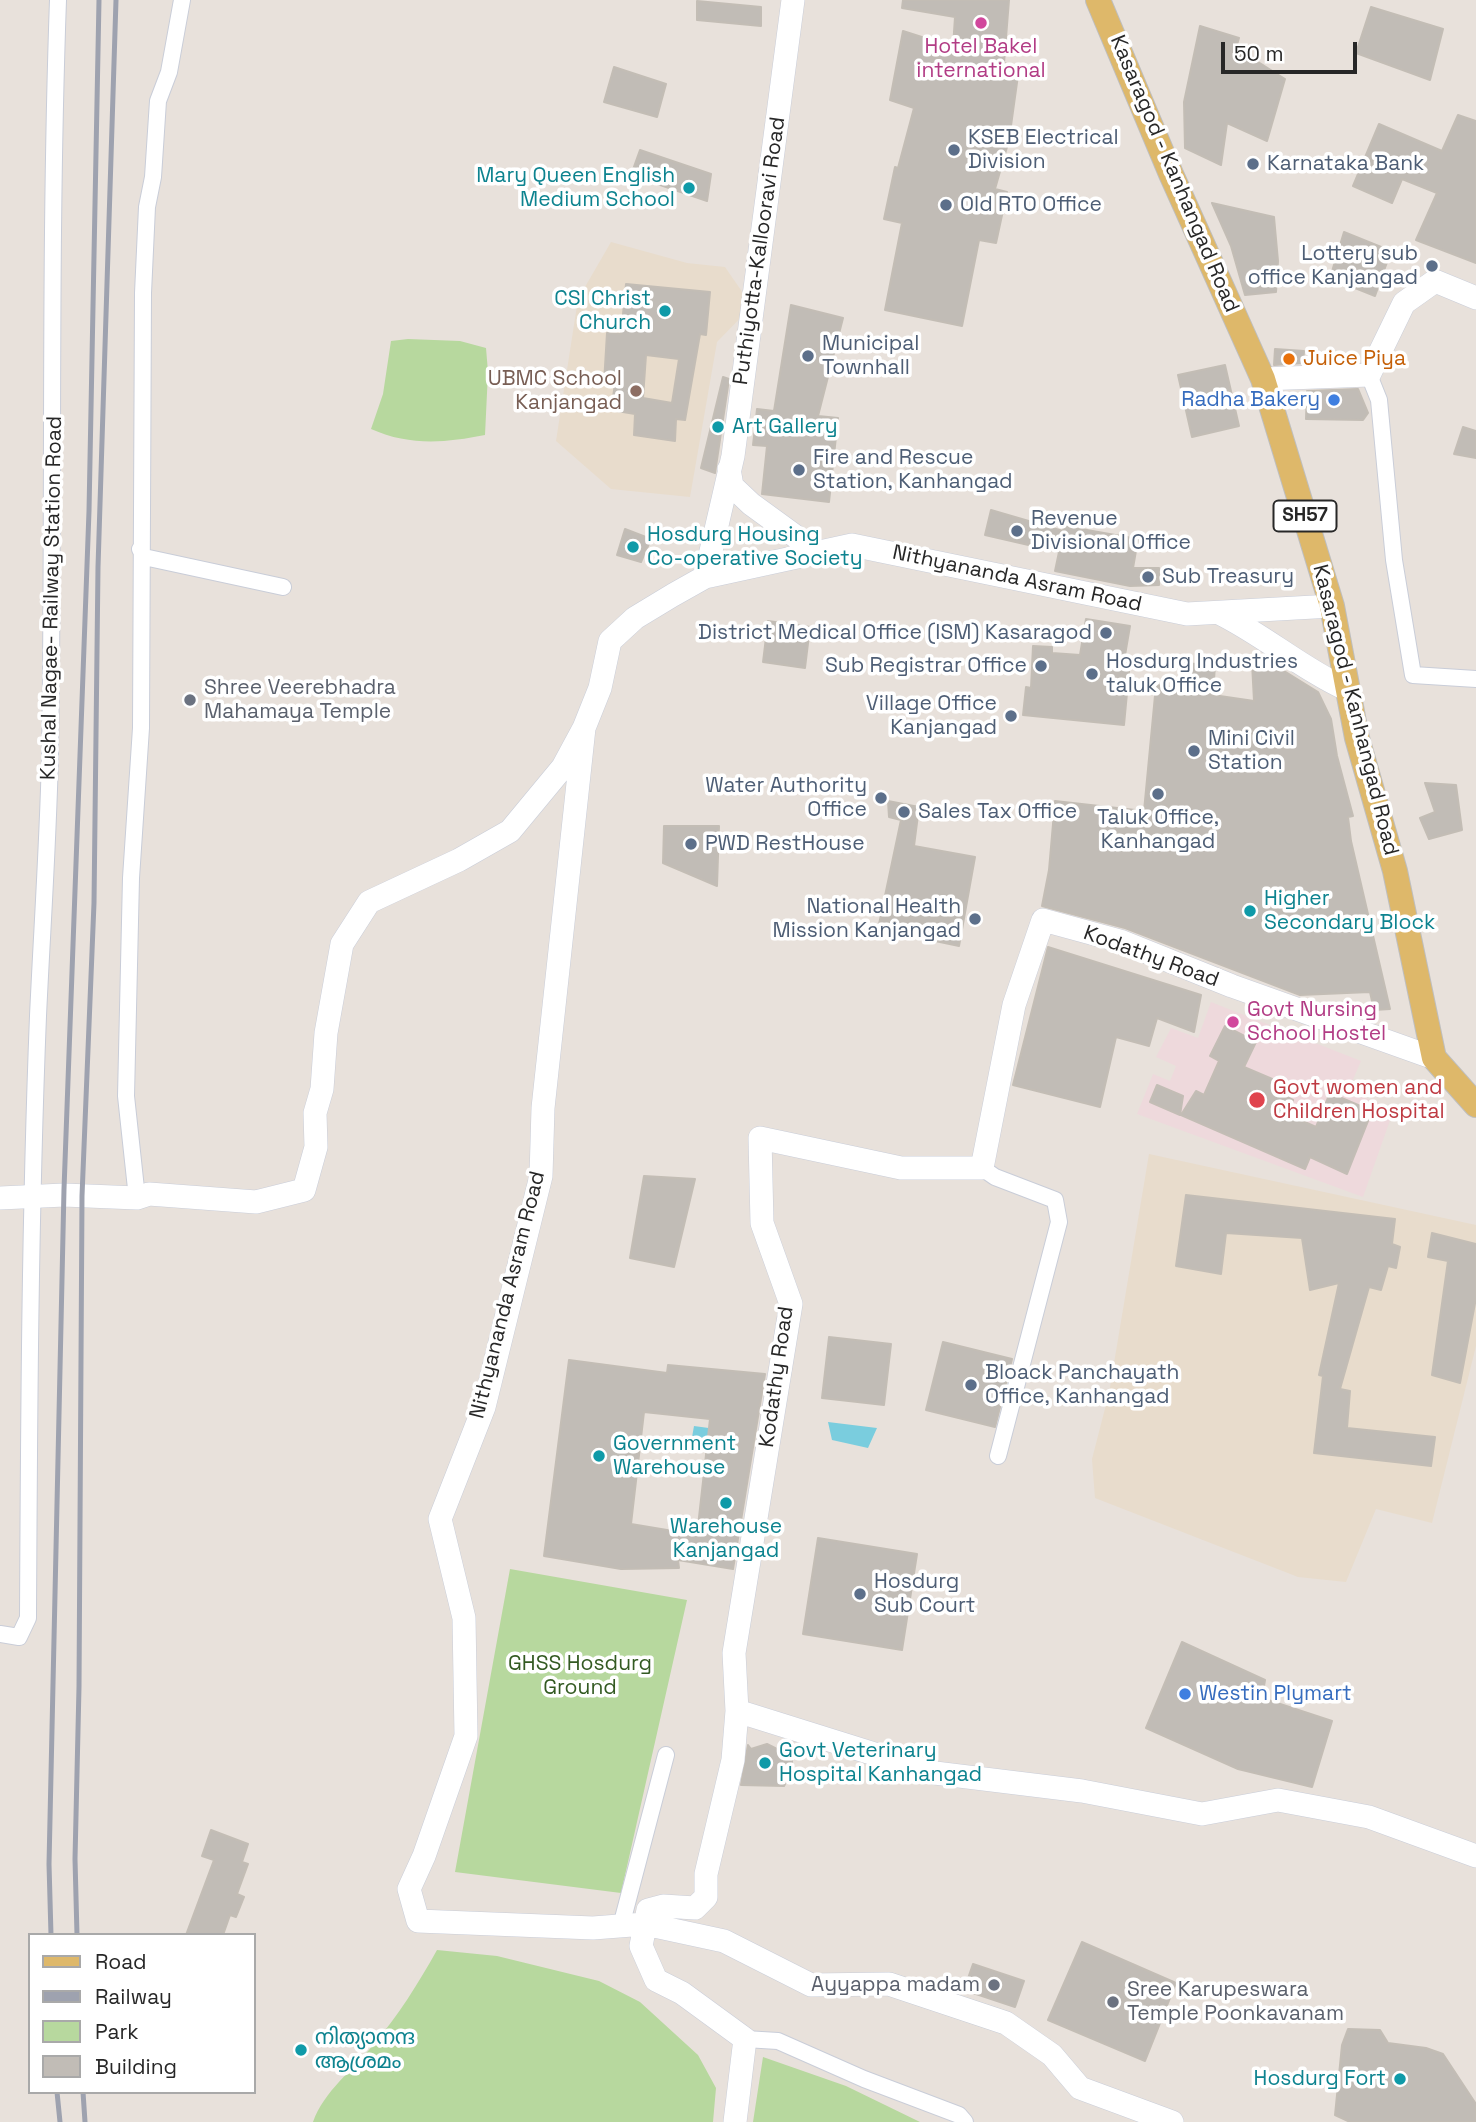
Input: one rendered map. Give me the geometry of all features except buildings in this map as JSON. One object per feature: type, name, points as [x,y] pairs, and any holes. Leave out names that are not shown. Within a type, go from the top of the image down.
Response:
[{"type":"main road","name":"Kasaragod - Kanhangad Road","points":[[1098,0],[1171,174],[1263,379],[1332,606],[1357,737],[1395,871],[1434,1058]]},
{"type":"main road","points":[[1434,1058],[1476,1105]]},
{"type":"street","name":"Kushal Nagae- Railway Station Road","points":[[0,1634],[19,1637],[28,1618],[38,1028],[50,759],[53,216],[58,0]]},
{"type":"street","points":[[137,1198],[126,1096],[131,878],[141,729],[140,550],[147,207],[153,177],[158,101],[169,72],[182,0]]},
{"type":"street","name":"Puthiyotta-Kallooravi Road","points":[[705,577],[729,469],[793,0]]},
{"type":"street","points":[[1476,298],[1435,281],[1404,303],[1369,375],[1379,400],[1394,560],[1413,675],[1476,679]]},
{"type":"street","points":[[1263,379],[1369,375]]},
{"type":"street","points":[[729,469],[733,486],[751,504],[817,552]]},
{"type":"street","name":"Nithyananda Asram Road","points":[[705,577],[852,545],[1187,614],[1332,606]]},
{"type":"street","points":[[140,550],[144,557],[283,587]]},
{"type":"street","points":[[0,1198],[35,1195],[137,1198],[149,1194],[256,1202],[303,1190],[316,1147],[315,1112],[322,1089],[326,1033],[342,944],[369,902],[459,860],[510,831],[563,767],[584,728],[600,688],[610,641],[635,618],[705,577]]},
{"type":"street","points":[[1217,612],[1241,624],[1319,676],[1348,690]]},
{"type":"street","name":"Nithyananda Asram Road","points":[[584,728],[543,1108],[541,1176],[484,1407],[440,1519],[464,1618],[466,1735],[424,1856],[409,1889],[418,1922],[593,1928],[645,1924],[724,1941],[811,1984],[889,1984],[1006,2023],[1052,2055],[1080,2088],[1171,2122]]},
{"type":"street","name":"Kodathy Road","points":[[737,1711],[734,1653],[791,1304],[762,1223],[760,1138],[901,1168],[982,1168],[1014,1005],[1043,920],[1119,941],[1232,986],[1434,1058]]},
{"type":"street","points":[[982,1168],[995,1177],[1055,1200],[1059,1222],[998,1456]]},
{"type":"street","points":[[965,2122],[959,2115],[864,2079],[778,2040],[745,2039],[682,1993],[656,1980],[641,1946],[648,1910],[663,1906],[695,1908],[706,1897],[706,1874],[733,1760],[737,1711],[936,1773],[1082,1791],[1202,1814],[1278,1800],[1369,1817],[1476,1856]]},
{"type":"street","points":[[621,1926],[666,1755]]},
{"type":"street","points":[[736,2122],[745,2039]]},
{"type":"shaded area","name":"UBMC School Kanjangad","points":[[611,242],[687,263],[725,267],[752,306],[717,342],[690,497],[611,489],[556,441],[578,299]]},
{"type":"shaded area","name":"Govt women and Children Hospital","points":[[1211,1002],[1361,1061],[1348,1091],[1394,1109],[1363,1197],[1137,1114],[1153,1074],[1170,1081],[1176,1066],[1156,1057],[1171,1028],[1198,1038]]},
{"type":"shaded area","points":[[1149,1154],[1476,1225],[1476,1346],[1432,1523],[1376,1509],[1346,1582],[1298,1577],[1095,1498],[1092,1459],[1109,1393]]},
{"type":"green space","points":[[391,341],[460,341],[486,348],[488,372],[485,435],[427,441],[399,438],[371,429],[383,394]]},
{"type":"green space","name":"GHSS Hosdurg Ground","points":[[510,1569],[687,1600],[621,1893],[455,1872]]},
{"type":"green space","points":[[437,1950],[497,1956],[599,1981],[640,2002],[698,2055],[716,2088],[713,2122],[313,2122],[324,2100],[399,2011]]},
{"type":"green space","points":[[763,2057],[846,2086],[920,2122],[753,2122]]},
{"type":"water","points":[[828,1422],[877,1428],[868,1448],[832,1440]]},
{"type":"water","points":[[694,1426],[745,1433],[743,1454],[691,1443]]},
{"type":"railway","points":[[51,1933],[49,1864],[64,1189],[89,511],[99,0]]},
{"type":"railway","points":[[77,1933],[75,1859],[79,1687],[82,1196],[94,903],[98,567],[116,0]]},
{"type":"railway","points":[[57,2094],[60,2122]]},
{"type":"railway","points":[[83,2094],[85,2122]]},
{"type":"place","name":"Hotel Bakel international","points":[[981,23]]},
{"type":"place","name":"KSEB Electrical Division","points":[[954,150]]},
{"type":"place","name":"Karnataka Bank","points":[[1253,164]]},
{"type":"place","name":"Mary Queen English Medium School","points":[[689,188]]},
{"type":"place","name":"Old RTO Office","points":[[946,205]]},
{"type":"place","name":"Lottery sub office Kanjangad","points":[[1432,266]]},
{"type":"place","name":"CSI Christ Church","points":[[665,311]]},
{"type":"place","name":"Municipal Townhall","points":[[808,356]]},
{"type":"place","name":"Juice Piya","points":[[1289,359]]},
{"type":"place","name":"UBMC School Kanjangad","points":[[636,391]]},
{"type":"place","name":"Radha Bakery","points":[[1334,400]]},
{"type":"place","name":"Art Gallery","points":[[718,427]]},
{"type":"place","name":"Fire and Rescue Station, Kanhangad","points":[[799,470]]},
{"type":"place","name":"Revenue Divisional Office","points":[[1017,531]]},
{"type":"place","name":"Hosdurg Housing Co-operative Society","points":[[633,547]]},
{"type":"place","name":"Sub Treasury","points":[[1148,577]]},
{"type":"place","name":"District Medical Office (ISM) Kasaragod","points":[[1106,633]]},
{"type":"place","name":"Sub Registrar Office","points":[[1041,666]]},
{"type":"place","name":"Hosdurg Industries taluk Office","points":[[1092,674]]},
{"type":"place","name":"Shree Veerebhadra Mahamaya Temple","points":[[190,700]]},
{"type":"place","name":"Village Office Kanjangad","points":[[1011,716]]},
{"type":"place","name":"Mini Civil Station","points":[[1194,751]]},
{"type":"place","name":"Taluk Office, Kanhangad","points":[[1158,794]]},
{"type":"place","name":"Water Authority Office","points":[[881,798]]},
{"type":"place","name":"Sales Tax Office","points":[[904,812]]},
{"type":"place","name":"PWD RestHouse","points":[[691,844]]},
{"type":"place","name":"Higher Secondary Block","points":[[1250,911]]},
{"type":"place","name":"National Health Mission Kanjangad","points":[[975,919]]},
{"type":"place","name":"Govt Nursing School Hostel","points":[[1233,1022]]},
{"type":"place","name":"Govt women and Children Hospital","points":[[1257,1100]]},
{"type":"place","name":"Bloack Panchayath Office, Kanhangad","points":[[971,1385]]},
{"type":"place","name":"Government Warehouse","points":[[599,1456]]},
{"type":"place","name":"Warehouse Kanjangad","points":[[726,1503]]},
{"type":"place","name":"Hosdurg Sub Court","points":[[860,1594]]},
{"type":"place","name":"Westin Plymart","points":[[1185,1694]]},
{"type":"place","name":"Govt Veterinary Hospital Kanhangad","points":[[765,1763]]},
{"type":"place","name":"Ayyappa madam","points":[[994,1985]]},
{"type":"place","name":"Sree Karupeswara Temple Poonkavanam","points":[[1113,2002]]},
{"type":"place","name":"നിത്യാനന്ദ ആശ്രമം","points":[[301,2050]]},
{"type":"place","name":"Hosdurg Fort","points":[[1400,2079]]}]
